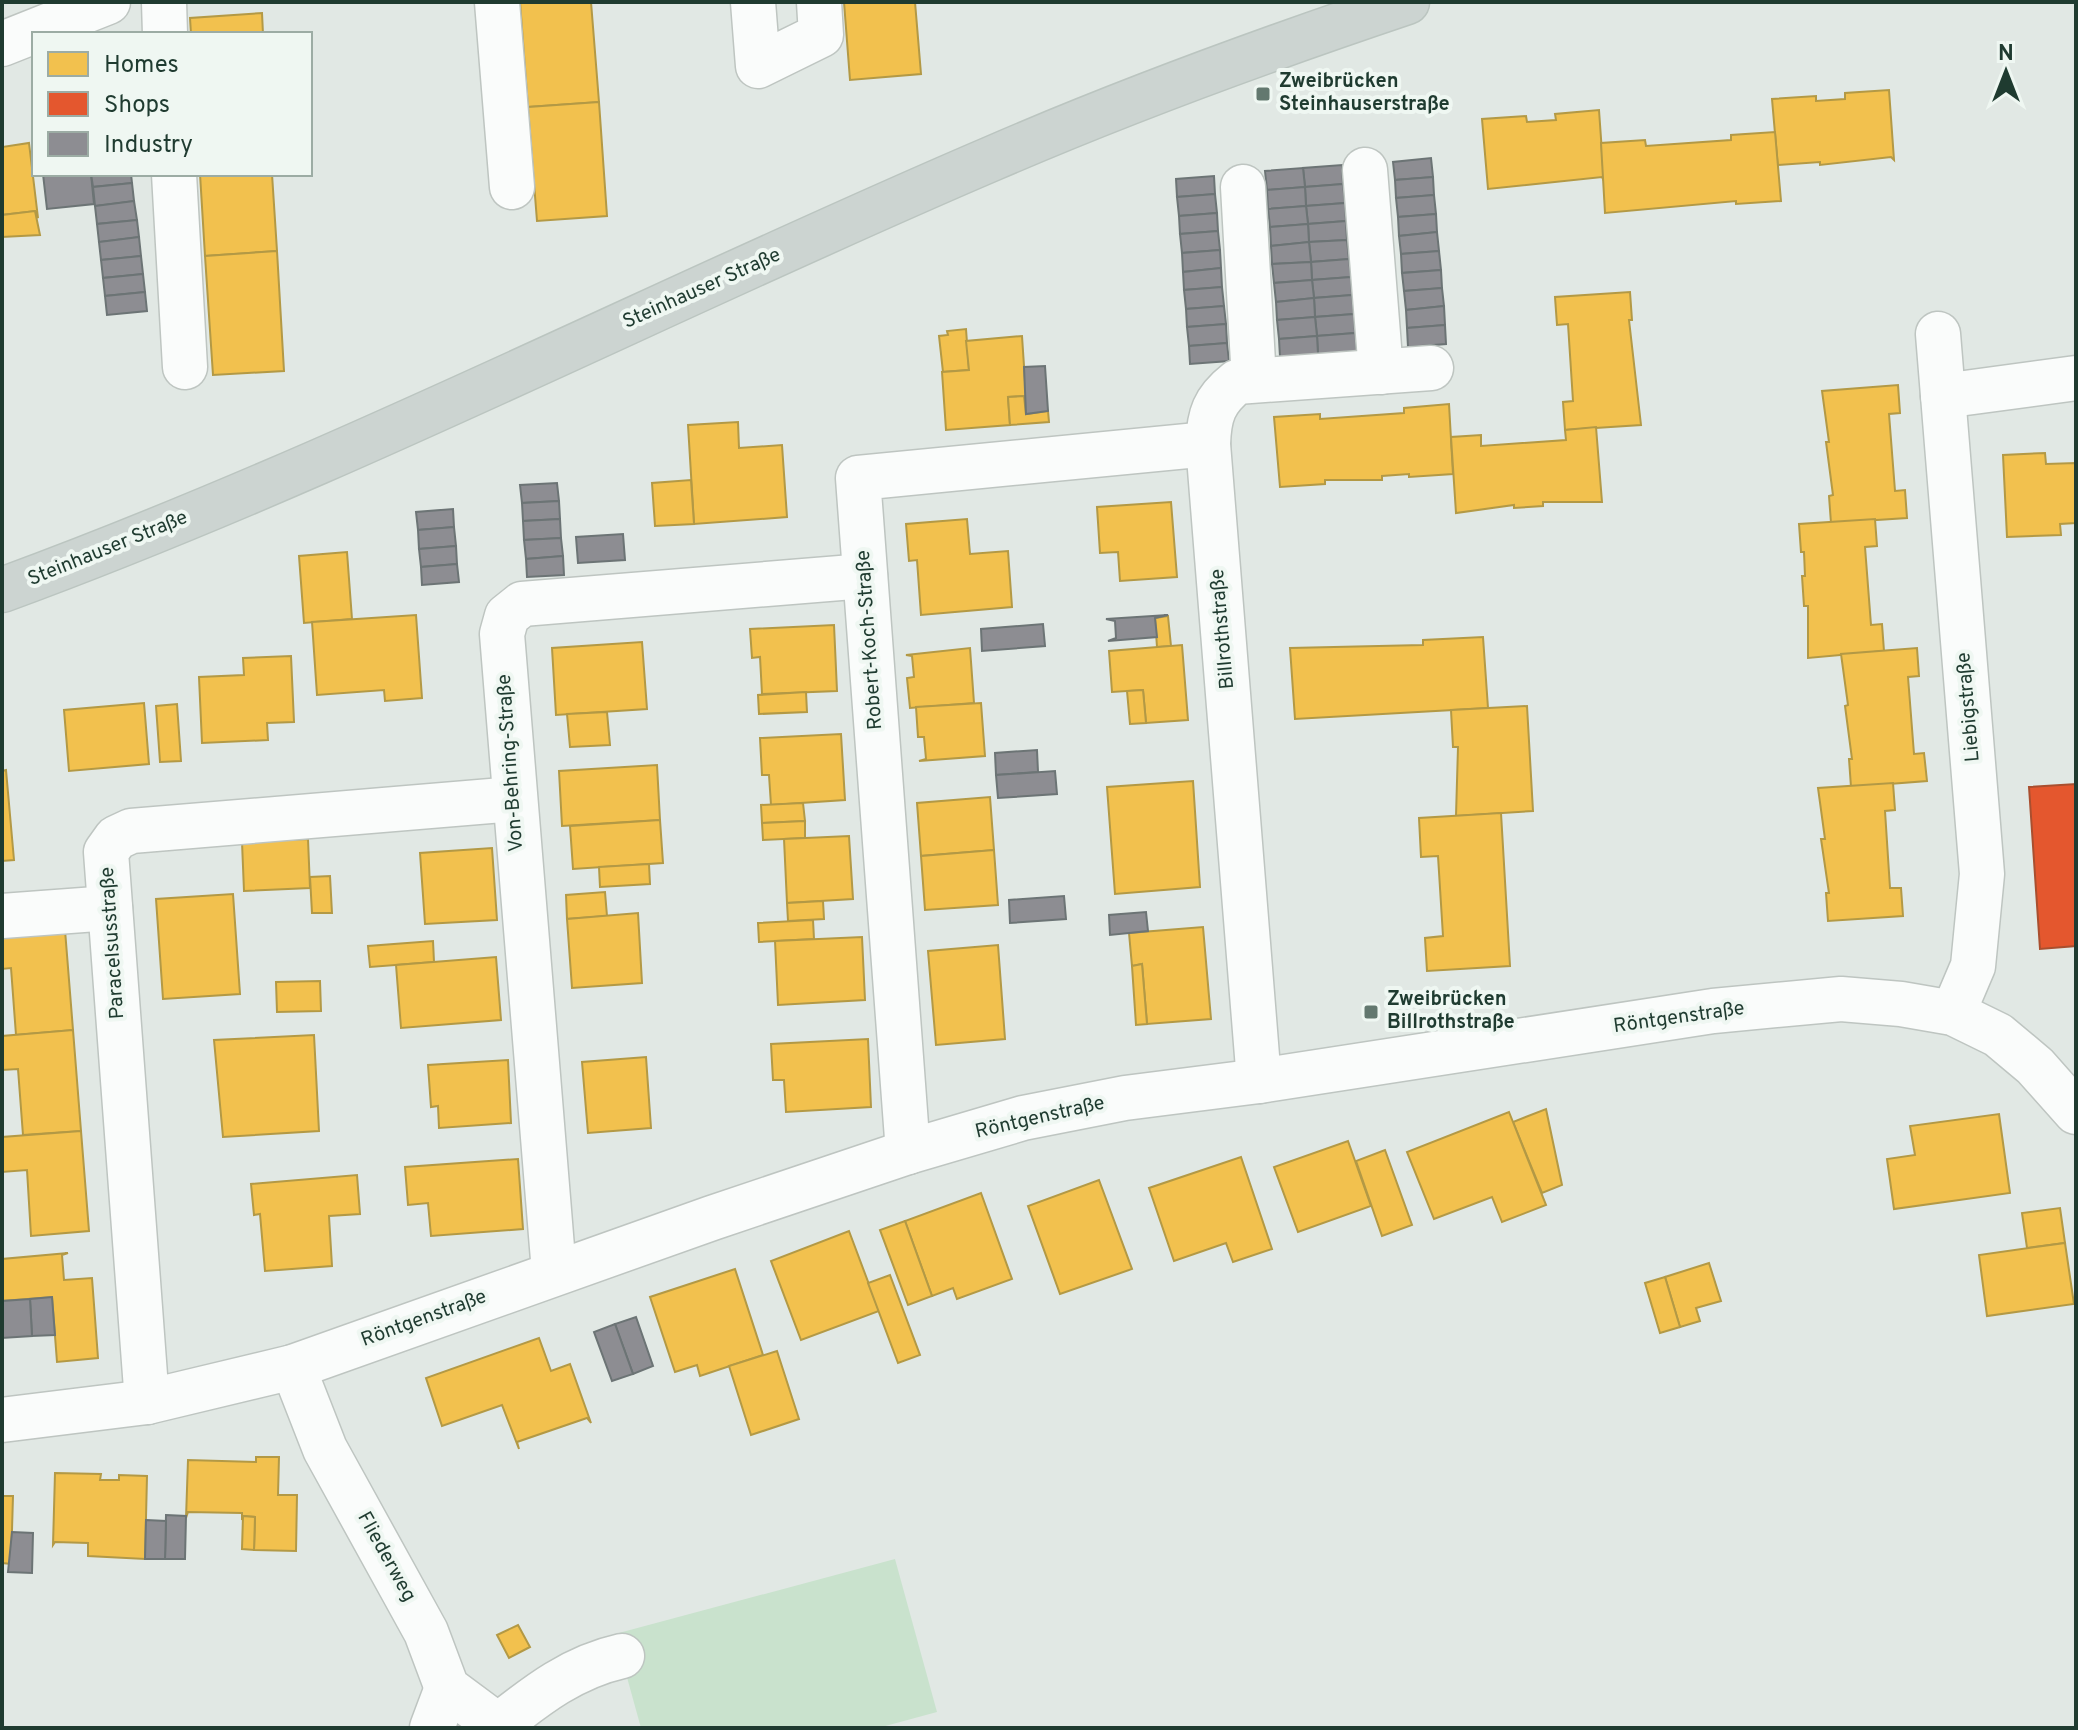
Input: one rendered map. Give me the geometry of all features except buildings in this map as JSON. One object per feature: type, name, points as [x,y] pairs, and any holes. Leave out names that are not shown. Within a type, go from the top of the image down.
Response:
[{"type":"main road","name":"Steinhauser Straße","points":[[2,590],[141,537],[548,359],[992,158],[1177,85],[1407,2]]},
{"type":"street","points":[[32,32],[108,2]]},
{"type":"street","points":[[164,2],[165,32]]},
{"type":"street","points":[[497,2],[512,187]]},
{"type":"street","points":[[753,2],[758,66],[821,35],[819,2]]},
{"type":"street","points":[[2,44],[32,32]]},
{"type":"street","points":[[1365,170],[1381,372]]},
{"type":"street","points":[[174,176],[185,367]]},
{"type":"street","points":[[1243,187],[1254,380]]},
{"type":"street","name":"Liebigstraße","points":[[1938,334],[1982,874],[1973,966],[1953,1013]]},
{"type":"street","name":"Billrothstraße","points":[[1259,1081],[1208,444],[1209,416],[1220,396],[1237,382],[1431,368]]},
{"type":"street","points":[[1943,396],[2076,378]]},
{"type":"street","name":"Robert-Koch-Straße","points":[[908,1152],[858,478],[1208,444]]},
{"type":"street","name":"Von-Behring-Straße","points":[[554,1272],[502,634],[507,616],[522,604],[865,576]]},
{"type":"street","name":"Paracelsusstraße","points":[[147,1402],[106,852],[116,838],[131,831],[514,799]]},
{"type":"street","points":[[2,916],[110,908]]},
{"type":"street","name":"Röntgenstraße","points":[[2,1420],[147,1402],[293,1367],[554,1272],[908,1152],[1023,1118],[1125,1098],[1259,1081],[1713,1011],[1841,999],[1901,1004],[1953,1013],[1998,1035],[2035,1066],[2076,1112]]},
{"type":"street","name":"Fliederweg","points":[[293,1367],[325,1449],[426,1632],[447,1688]]},
{"type":"street","points":[[432,1728],[447,1688],[500,1727],[543,1689],[589,1664],[622,1656]]},
{"type":"green space","points":[[895,1559],[937,1712],[878,1728],[641,1728],[615,1634]]},
{"type":"place","name":"Zweibrücken Steinhauserstraße","points":[[1263,94]]},
{"type":"place","name":"Zweibrücken Billrothstraße","points":[[1371,1012]]}]
